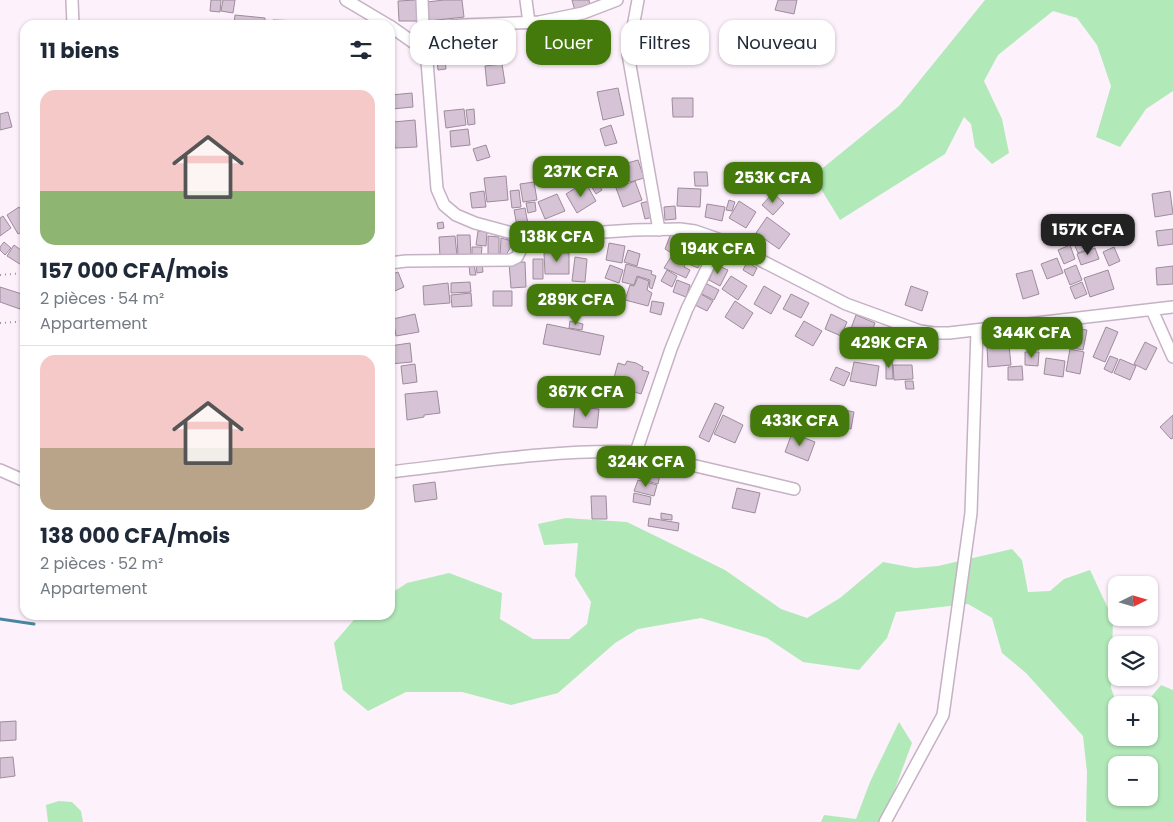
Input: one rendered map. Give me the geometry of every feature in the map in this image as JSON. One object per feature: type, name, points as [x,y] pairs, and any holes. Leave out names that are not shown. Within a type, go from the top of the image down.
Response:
[{"type":"street","points":[[72,0],[73,20]]},
{"type":"street","points":[[346,0],[379,20]]},
{"type":"street","points":[[422,0],[423,20]]},
{"type":"street","points":[[526,0],[529,20]]},
{"type":"street","points":[[546,20],[584,13],[617,0]]},
{"type":"street","points":[[638,0],[628,54],[659,230]]},
{"type":"street","points":[[395,30],[410,40]]},
{"type":"street","points":[[427,65],[437,189],[444,205],[456,215],[475,223],[527,237],[659,230],[695,231],[721,240],[846,304],[920,331],[934,333],[978,330],[1173,307]]},
{"type":"street","points":[[395,262],[511,260],[517,257],[527,237]]},
{"type":"street","points":[[636,452],[671,349],[684,317],[721,240]]},
{"type":"street","points":[[1152,310],[1173,357]]},
{"type":"street","points":[[885,822],[943,715],[971,513],[978,330]]},
{"type":"street","points":[[395,471],[542,455],[605,451],[636,452],[794,489]]},
{"type":"street","points":[[0,470],[20,479]]},
{"type":"path","points":[[0,274],[20,273]]},
{"type":"path","points":[[0,323],[20,321]]},
{"type":"green space","points":[[985,0],[1173,0],[1173,91],[1146,109],[1120,147],[1096,137],[1111,86],[1097,45],[1077,18],[1053,11],[998,55],[984,81],[1002,119],[1009,153],[992,164],[975,147],[971,124],[964,117],[945,154],[840,220],[813,176],[899,106]]},
{"type":"green space","points":[[566,518],[627,522],[725,570],[781,609],[807,618],[840,598],[883,562],[915,568],[938,566],[1012,549],[1022,560],[1028,592],[1050,591],[1064,579],[1090,570],[1108,608],[1108,626],[1113,626],[1113,636],[1108,636],[1108,686],[1111,686],[1114,696],[1108,696],[1108,746],[1158,746],[1158,696],[1152,696],[1161,685],[1173,690],[1173,822],[1086,821],[1087,772],[1083,736],[1026,673],[1002,653],[992,618],[968,604],[896,612],[887,638],[859,670],[803,662],[767,638],[701,618],[638,629],[615,643],[558,693],[511,705],[462,692],[406,692],[368,711],[343,690],[334,643],[354,620],[395,620],[395,591],[407,583],[449,573],[502,593],[500,619],[533,639],[569,639],[587,624],[591,602],[575,576],[578,543],[544,545],[538,524]]},
{"type":"green space","points":[[899,722],[912,743],[885,810],[887,822],[821,822],[824,815],[856,819],[870,782]]},
{"type":"green space","points":[[59,801],[72,802],[81,811],[83,822],[48,822],[46,805]]},
{"type":"building","points":[[211,0],[221,0],[220,12],[210,11]]},
{"type":"building","points":[[223,0],[235,0],[233,13],[221,11]]},
{"type":"building","points":[[416,0],[417,20],[399,21],[398,1]]},
{"type":"building","points":[[462,0],[464,17],[429,20],[427,2]]},
{"type":"building","points":[[572,0],[589,0],[590,6],[575,11]]},
{"type":"building","points":[[778,0],[797,0],[794,14],[775,10]]},
{"type":"building","points":[[235,15],[265,18],[265,20],[234,20]]},
{"type":"building","points":[[437,65],[446,65],[446,69],[438,70]]},
{"type":"building","points":[[502,65],[505,83],[487,86],[485,66]]},
{"type":"building","points":[[618,88],[624,115],[603,120],[597,92]]},
{"type":"building","points":[[412,93],[413,107],[395,109],[395,95]]},
{"type":"building","points":[[672,98],[693,98],[693,117],[673,117]]},
{"type":"building","points":[[464,109],[466,125],[446,128],[444,111]]},
{"type":"building","points":[[474,109],[475,124],[468,125],[466,110]]},
{"type":"building","points":[[8,112],[12,127],[0,130],[0,114]]},
{"type":"building","points":[[415,120],[417,147],[395,148],[395,122]]},
{"type":"building","points":[[611,125],[617,143],[605,146],[600,129]]},
{"type":"building","points":[[468,129],[470,145],[451,147],[450,131]]},
{"type":"building","points":[[486,145],[490,157],[477,161],[473,149]]},
{"type":"building","points":[[638,160],[644,178],[630,182],[624,164]]},
{"type":"building","points":[[694,172],[707,172],[708,186],[695,186]]},
{"type":"building","points":[[506,176],[508,200],[487,202],[484,178]]},
{"type":"building","points":[[593,177],[602,190],[596,194],[588,181]]},
{"type":"building","points":[[635,181],[642,200],[623,207],[616,188]]},
{"type":"building","points":[[534,182],[537,200],[523,202],[520,184]]},
{"type":"building","points":[[585,182],[596,201],[577,213],[566,194]]},
{"type":"building","points":[[678,188],[701,189],[700,207],[677,206]]},
{"type":"building","points":[[519,190],[521,207],[512,208],[510,191]]},
{"type":"building","points":[[484,191],[486,207],[472,208],[470,193]]},
{"type":"building","points":[[1170,191],[1173,214],[1155,217],[1152,194]]},
{"type":"building","points":[[773,193],[784,203],[773,215],[762,205]]},
{"type":"building","points":[[557,194],[565,211],[545,219],[538,202]]},
{"type":"building","points":[[654,200],[658,216],[645,219],[641,203]]},
{"type":"building","points":[[729,200],[735,202],[732,211],[726,210]]},
{"type":"building","points":[[739,201],[756,212],[746,228],[729,218]]},
{"type":"building","points":[[535,202],[536,211],[528,213],[526,203]]},
{"type":"building","points":[[707,204],[725,207],[722,221],[705,217]]},
{"type":"building","points":[[675,206],[676,219],[665,220],[664,207]]},
{"type":"building","points":[[19,207],[20,233],[18,234],[7,215]]},
{"type":"building","points":[[525,208],[528,224],[517,226],[514,210]]},
{"type":"building","points":[[3,216],[11,228],[0,236],[0,218]]},
{"type":"building","points":[[767,217],[790,234],[779,249],[756,233]]},
{"type":"building","points":[[1096,221],[1105,242],[1078,253],[1069,232]]},
{"type":"building","points":[[443,222],[444,228],[438,229],[437,223]]},
{"type":"building","points":[[1173,229],[1173,244],[1158,246],[1156,231]]},
{"type":"building","points":[[478,231],[487,232],[486,246],[476,245]]},
{"type":"building","points":[[677,234],[709,245],[698,268],[686,263],[690,256],[676,248],[673,254],[665,249],[670,236]]},
{"type":"building","points":[[457,235],[470,235],[471,256],[458,256]]},
{"type":"building","points":[[455,236],[457,256],[440,257],[439,237]]},
{"type":"building","points":[[488,236],[499,237],[499,256],[488,255]]},
{"type":"building","points":[[501,238],[512,241],[505,257],[500,256]]},
{"type":"building","points":[[4,242],[11,248],[5,255],[0,250]]},
{"type":"building","points":[[609,243],[625,246],[622,263],[606,260]]},
{"type":"building","points":[[14,245],[20,249],[20,264],[7,256]]},
{"type":"building","points":[[1070,245],[1075,259],[1064,264],[1058,250]]},
{"type":"building","points":[[472,247],[482,247],[481,257],[472,257]]},
{"type":"building","points":[[1114,247],[1120,261],[1109,266],[1103,252]]},
{"type":"building","points":[[1095,248],[1099,259],[1081,265],[1077,254]]},
{"type":"building","points":[[676,249],[689,256],[684,267],[690,270],[686,278],[664,268]]},
{"type":"building","points":[[628,250],[640,254],[637,266],[624,262]]},
{"type":"building","points":[[730,252],[739,256],[734,265],[725,261]]},
{"type":"building","points":[[544,253],[569,253],[569,274],[545,274]]},
{"type":"building","points":[[575,257],[587,259],[585,282],[572,281]]},
{"type":"building","points":[[1057,258],[1063,273],[1047,279],[1041,264]]},
{"type":"building","points":[[533,259],[543,259],[543,279],[533,279]]},
{"type":"building","points":[[525,262],[526,287],[511,288],[509,263]]},
{"type":"building","points":[[747,262],[757,268],[753,276],[743,270]]},
{"type":"building","points":[[476,263],[482,263],[483,272],[477,273]]},
{"type":"building","points":[[626,264],[652,271],[651,274],[656,276],[652,289],[649,287],[650,280],[637,276],[634,285],[622,282]]},
{"type":"building","points":[[469,265],[474,265],[476,275],[470,275]]},
{"type":"building","points":[[610,265],[623,270],[619,283],[605,278]]},
{"type":"building","points":[[716,265],[728,270],[720,286],[709,280]]},
{"type":"building","points":[[1076,265],[1082,280],[1070,285],[1064,270]]},
{"type":"building","points":[[1173,266],[1173,284],[1157,285],[1156,268]]},
{"type":"building","points":[[667,270],[677,276],[672,287],[661,281]]},
{"type":"building","points":[[1032,270],[1039,294],[1023,299],[1016,274]]},
{"type":"building","points":[[1108,270],[1114,289],[1090,297],[1084,278]]},
{"type":"building","points":[[398,272],[404,287],[395,291],[395,273]]},
{"type":"building","points":[[731,276],[747,286],[738,300],[722,289]]},
{"type":"building","points":[[638,277],[649,281],[647,290],[652,293],[648,306],[625,300],[630,285],[634,286]]},
{"type":"building","points":[[677,280],[690,285],[686,297],[673,292]]},
{"type":"building","points":[[470,282],[471,292],[451,293],[451,283]]},
{"type":"building","points":[[703,282],[719,290],[714,300],[698,292]]},
{"type":"building","points":[[1082,282],[1087,294],[1075,299],[1070,287]]},
{"type":"building","points":[[448,283],[450,303],[424,305],[423,286]]},
{"type":"building","points":[[764,286],[781,296],[771,314],[754,304]]},
{"type":"building","points":[[911,286],[928,292],[922,311],[905,305]]},
{"type":"building","points":[[0,287],[20,293],[20,309],[0,302]]},
{"type":"building","points":[[493,291],[512,291],[512,306],[493,306]]},
{"type":"building","points":[[471,293],[472,306],[452,307],[451,295]]},
{"type":"building","points":[[699,293],[713,301],[707,311],[693,304]]},
{"type":"building","points":[[791,294],[809,303],[801,318],[783,309]]},
{"type":"building","points":[[652,301],[664,303],[661,315],[650,312]]},
{"type":"building","points":[[735,301],[753,313],[743,329],[725,317]]},
{"type":"building","points":[[415,314],[419,332],[396,336],[395,319]]},
{"type":"building","points":[[831,314],[847,322],[841,336],[825,329]]},
{"type":"building","points":[[856,315],[875,323],[869,339],[850,331]]},
{"type":"building","points":[[570,321],[583,324],[582,330],[569,328]]},
{"type":"building","points":[[804,321],[822,331],[813,346],[795,336]]},
{"type":"building","points":[[547,324],[604,336],[600,355],[543,344]]},
{"type":"building","points":[[1106,327],[1118,332],[1105,362],[1093,357]]},
{"type":"building","points":[[1073,328],[1087,330],[1083,350],[1069,347]]},
{"type":"building","points":[[1027,335],[1040,337],[1039,350],[1026,349]]},
{"type":"building","points":[[1145,342],[1157,348],[1146,370],[1134,364]]},
{"type":"building","points":[[410,343],[412,362],[395,364],[395,345]]},
{"type":"building","points":[[1009,345],[1011,365],[988,367],[987,346]]},
{"type":"building","points":[[1070,349],[1084,352],[1080,374],[1066,371]]},
{"type":"building","points":[[1025,352],[1039,352],[1038,366],[1025,365]]},
{"type":"building","points":[[1110,356],[1118,359],[1112,373],[1104,369]]},
{"type":"building","points":[[892,357],[893,379],[886,379],[886,358]]},
{"type":"building","points":[[1046,358],[1065,361],[1063,377],[1044,374]]},
{"type":"building","points":[[1120,359],[1136,366],[1130,380],[1114,373]]},
{"type":"building","points":[[627,361],[636,363],[643,367],[642,370],[649,372],[641,394],[612,385],[618,363],[625,365]]},
{"type":"building","points":[[854,362],[879,366],[876,386],[850,381]]},
{"type":"building","points":[[415,364],[417,382],[403,384],[401,366]]},
{"type":"building","points":[[893,365],[912,365],[913,379],[894,380]]},
{"type":"building","points":[[1022,366],[1023,380],[1008,380],[1008,367]]},
{"type":"building","points":[[836,367],[850,373],[844,386],[830,380]]},
{"type":"building","points":[[905,381],[913,381],[914,389],[906,389]]},
{"type":"building","points":[[437,391],[440,413],[407,420],[405,394]]},
{"type":"building","points":[[715,403],[724,407],[709,442],[699,437]]},
{"type":"building","points":[[575,407],[599,409],[597,428],[573,427]]},
{"type":"building","points":[[830,407],[854,412],[851,429],[827,425]]},
{"type":"building","points":[[723,415],[743,425],[735,443],[714,434]]},
{"type":"building","points":[[1173,415],[1173,438],[1171,439],[1160,427]]},
{"type":"building","points":[[792,433],[815,442],[808,461],[785,452]]},
{"type":"building","points":[[640,470],[648,472],[646,480],[638,478]]},
{"type":"building","points":[[650,471],[660,474],[658,484],[647,481]]},
{"type":"building","points":[[638,480],[657,485],[654,496],[634,491]]},
{"type":"building","points":[[435,482],[437,499],[415,502],[413,485]]},
{"type":"building","points":[[737,488],[760,493],[755,513],[732,508]]},
{"type":"building","points":[[634,493],[651,497],[650,505],[633,502]]},
{"type":"building","points":[[591,496],[606,496],[607,519],[592,519]]},
{"type":"building","points":[[661,513],[672,515],[672,520],[661,519]]},
{"type":"building","points":[[649,518],[679,523],[678,531],[648,526]]},
{"type":"building","points":[[16,721],[16,740],[0,741],[0,722]]},
{"type":"building","points":[[13,757],[15,776],[0,778],[0,758]]},
{"type":"waterway","points":[[0,619],[34,624]]}]
